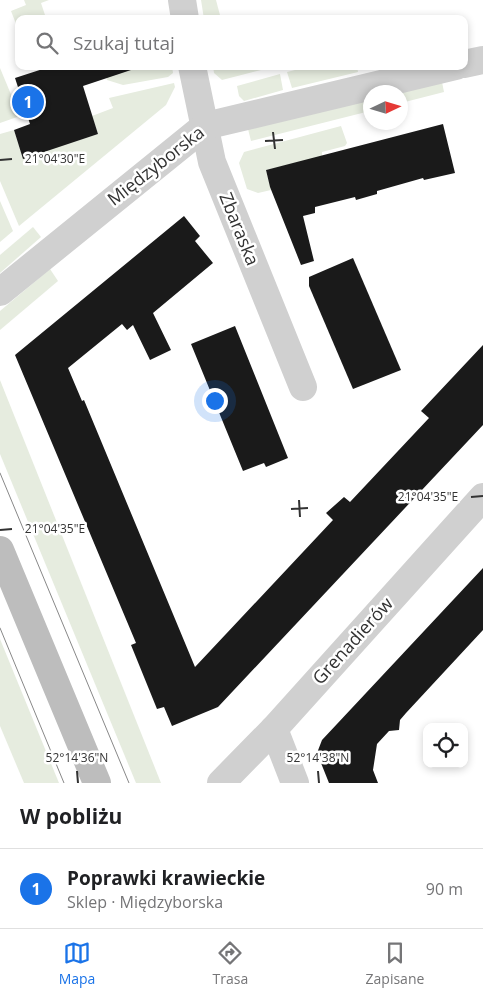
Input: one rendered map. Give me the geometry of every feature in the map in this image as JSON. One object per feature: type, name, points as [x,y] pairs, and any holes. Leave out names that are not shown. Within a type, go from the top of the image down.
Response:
[{"type":"main road","points":[[0,550],[97,783]]},
{"type":"street","points":[[182,0],[184,15]]},
{"type":"street","points":[[468,63],[483,60]]},
{"type":"street","name":"Zbaraska","points":[[193,70],[212,162],[303,387]]},
{"type":"street","name":"Międzyborska","points":[[0,292],[205,126],[439,70]]},
{"type":"street","name":"Grenadierów","points":[[221,783],[274,729],[483,497]]},
{"type":"street","points":[[274,729],[295,783]]},
{"type":"shaded area","points":[[24,0],[49,0],[41,3],[45,15],[15,15],[15,21],[11,11],[26,5]]},
{"type":"shaded area","points":[[201,0],[216,0],[220,15],[203,15]]},
{"type":"shaded area","points":[[0,68],[20,116],[0,123]]},
{"type":"shaded area","points":[[104,70],[173,70],[173,73],[168,77],[123,85],[107,80]]},
{"type":"shaded area","points":[[214,70],[261,70],[222,80],[214,73]]},
{"type":"shaded area","points":[[295,70],[358,70],[358,72],[292,88],[287,72]]},
{"type":"shaded area","points":[[280,74],[283,90],[244,101],[239,96],[237,86]]},
{"type":"shaded area","points":[[441,77],[444,92],[408,101],[408,89]]},
{"type":"shaded area","points":[[174,83],[175,87],[166,105],[19,226],[0,181],[0,134],[14,130],[23,158],[98,134],[92,116],[113,108],[109,98]]},
{"type":"shaded area","points":[[363,98],[363,113],[251,141],[248,129]]},
{"type":"shaded area","points":[[341,126],[347,143],[345,146],[322,152],[322,157],[266,170],[271,190],[258,193],[247,189],[239,163],[244,152]]},
{"type":"shaded area","points":[[0,201],[13,231],[0,242]]},
{"type":"shaded area","points":[[33,227],[41,237],[0,273],[0,255]]},
{"type":"shaded area","points":[[50,269],[58,281],[0,330],[0,311]]},
{"type":"shaded area","points":[[0,380],[161,783],[136,783],[0,454]]},
{"type":"shaded area","points":[[0,639],[59,783],[24,783],[0,726]]},
{"type":"building","points":[[40,70],[131,70],[83,86],[98,134],[23,159],[14,130],[30,124],[15,78]]},
{"type":"building","points":[[443,124],[455,173],[424,180],[423,178],[377,191],[377,194],[356,200],[355,197],[315,207],[315,213],[303,216],[314,261],[301,265],[270,187],[266,170]]},
{"type":"building","points":[[184,216],[200,236],[195,241],[213,263],[153,313],[171,350],[150,360],[133,325],[127,330],[122,324],[68,368],[82,401],[84,400],[195,667],[333,520],[326,513],[344,497],[350,502],[429,418],[421,411],[483,345],[483,425],[218,707],[172,726],[164,707],[157,709],[131,645],[136,643],[15,355]]},
{"type":"building","points":[[353,258],[401,370],[353,389],[309,286],[309,277]]},
{"type":"building","points":[[235,326],[288,458],[266,467],[264,463],[243,471],[191,344]]},
{"type":"building","points":[[483,568],[483,630],[400,720],[399,730],[389,731],[377,744],[373,770],[378,783],[329,783],[317,753],[322,740]]},
{"type":"tram line","points":[[0,473],[129,783]]},
{"type":"tram line","points":[[0,628],[64,783]]},
{"type":"place","name":"Poprawki krawieckie","points":[[28,102]]}]
